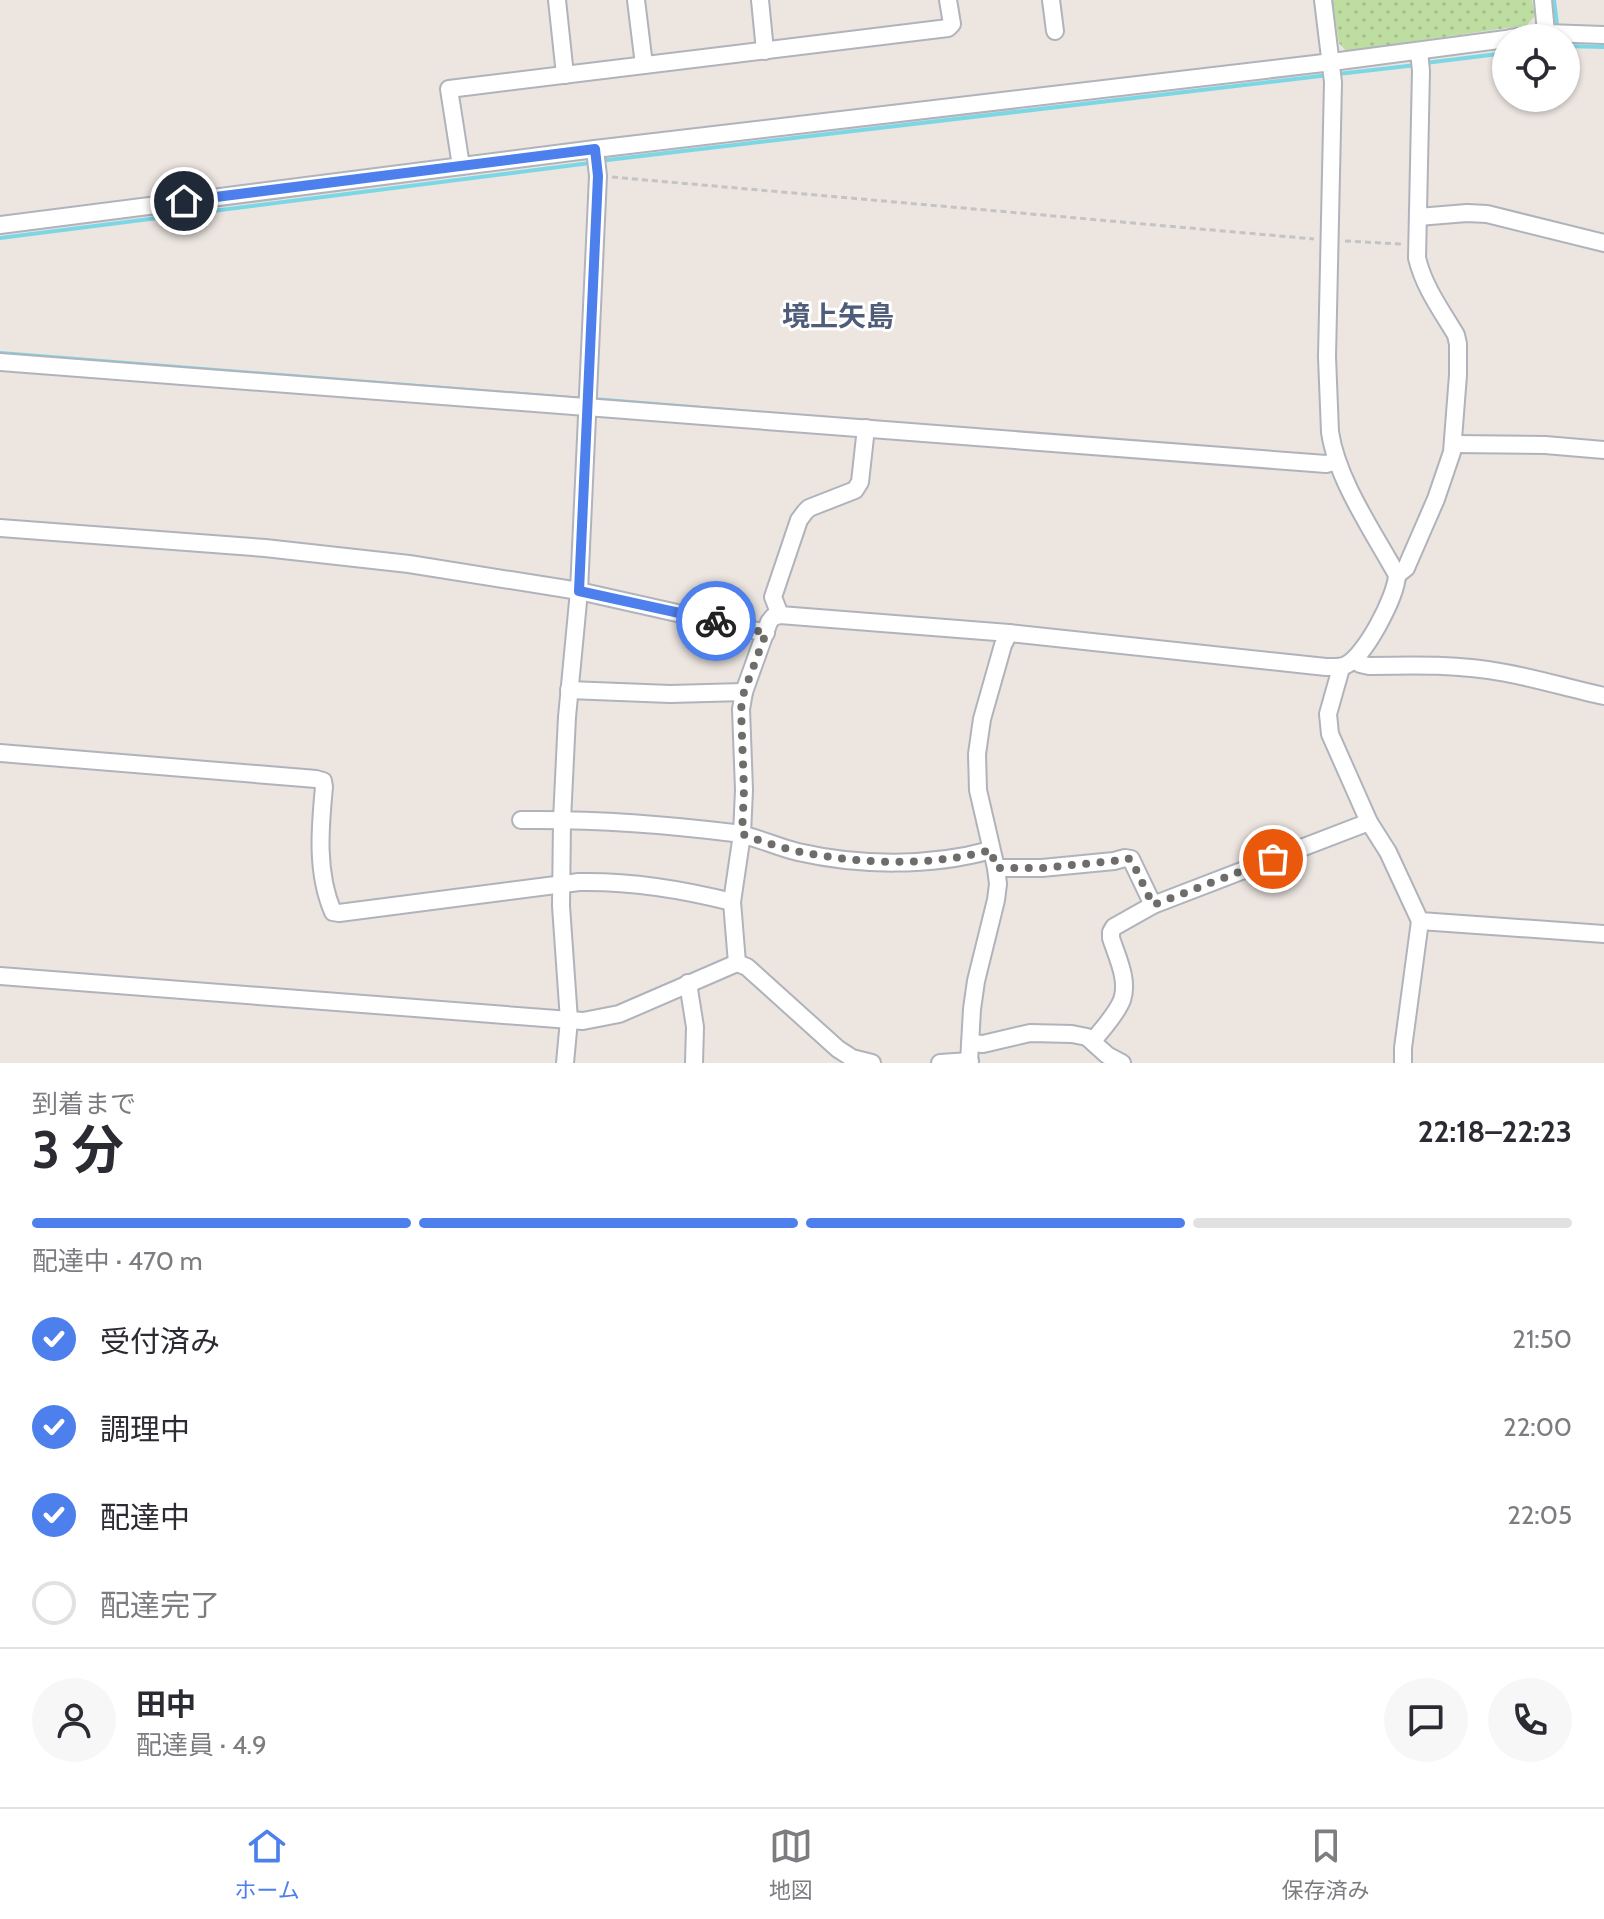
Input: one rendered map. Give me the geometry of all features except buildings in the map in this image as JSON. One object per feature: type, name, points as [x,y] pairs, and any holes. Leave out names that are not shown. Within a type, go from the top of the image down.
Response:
[{"type":"street","points":[[557,0],[565,75]]},
{"type":"street","points":[[636,0],[644,65]]},
{"type":"street","points":[[760,0],[765,51]]},
{"type":"street","points":[[461,166],[449,89],[948,28],[952,24],[948,0]]},
{"type":"street","points":[[1051,0],[1055,31]]},
{"type":"street","points":[[1323,0],[1333,70],[1327,409],[1331,444],[1350,491],[1397,575]]},
{"type":"street","points":[[1543,0],[1545,24]]},
{"type":"street","points":[[1580,34],[1604,35]]},
{"type":"street","points":[[0,225],[595,149],[1333,70],[1419,51],[1492,40]]},
{"type":"street","points":[[1403,1063],[1420,921],[1388,852],[1369,822],[1328,723],[1331,705],[1348,663],[1369,641],[1393,593],[1397,575],[1406,568],[1436,499],[1452,452],[1458,344],[1456,335],[1428,289],[1417,258],[1419,51]]},
{"type":"street","points":[[565,1063],[569,1020],[561,884],[562,820],[569,690],[579,591],[598,176],[595,149]]},
{"type":"street","points":[[1418,217],[1487,214],[1604,243]]},
{"type":"street","points":[[0,362],[1326,464],[1337,461]]},
{"type":"street","points":[[780,615],[773,597],[799,520],[809,508],[855,490],[863,470],[866,428]]},
{"type":"street","points":[[1453,444],[1545,445],[1604,450]]},
{"type":"street","points":[[0,528],[265,548],[409,564],[579,591],[766,633]]},
{"type":"street","points":[[737,963],[732,902],[742,834],[744,790],[741,732],[744,692],[773,617],[780,615],[1009,633],[1369,666],[1474,668],[1604,696]]},
{"type":"street","points":[[940,1063],[970,1062],[976,981],[996,900],[996,868],[978,790],[977,754],[982,719],[1009,633]]},
{"type":"street","points":[[569,690],[670,694],[744,692]]},
{"type":"street","points":[[0,753],[323,781],[322,866],[333,912],[579,882],[663,887],[732,902]]},
{"type":"street","points":[[521,820],[647,825],[742,834],[798,852],[841,859],[889,862],[973,855],[991,850]]},
{"type":"street","points":[[1093,1041],[1109,1022],[1123,997],[1123,978],[1111,932],[1114,927],[1153,905],[1369,822]]},
{"type":"street","points":[[996,868],[1042,868],[1131,859],[1153,905]]},
{"type":"street","points":[[1420,921],[1604,934]]},
{"type":"street","points":[[0,976],[583,1021],[619,1014],[737,963],[747,967],[838,1049],[852,1058],[872,1063]]},
{"type":"street","points":[[688,983],[695,1027],[694,1063]]},
{"type":"street","points":[[970,1043],[979,1045],[1038,1033],[1080,1035],[1122,1063]]},
{"type":"path","points":[[598,176],[1329,241],[1417,245]]},
{"type":"green space","points":[[1332,0],[1532,0],[1535,16],[1528,24],[1492,24],[1492,30],[1346,51],[1339,43]]},
{"type":"waterway","points":[[1554,0],[1557,24]]},
{"type":"waterway","points":[[1580,46],[1604,47]]},
{"type":"waterway","points":[[1425,63],[1492,55]]},
{"type":"waterway","points":[[1338,74],[1416,65]]},
{"type":"waterway","points":[[599,161],[1329,75]]},
{"type":"waterway","points":[[0,238],[590,163]]},
{"type":"waterway","points":[[0,353],[584,399]]},
{"type":"waterway","points":[[593,399],[763,413]]},
{"type":"way so far","points":[[716,621],[766,633],[744,692],[741,709],[742,834],[798,852],[841,859],[889,862],[933,860],[991,850],[996,868],[1042,868],[1131,859],[1153,905],[1273,859]]},
{"type":"district","name":"境上矢島","points":[[838,316]]},
{"type":"route","points":[[184,201],[595,149],[598,176],[579,591],[716,621]]}]
